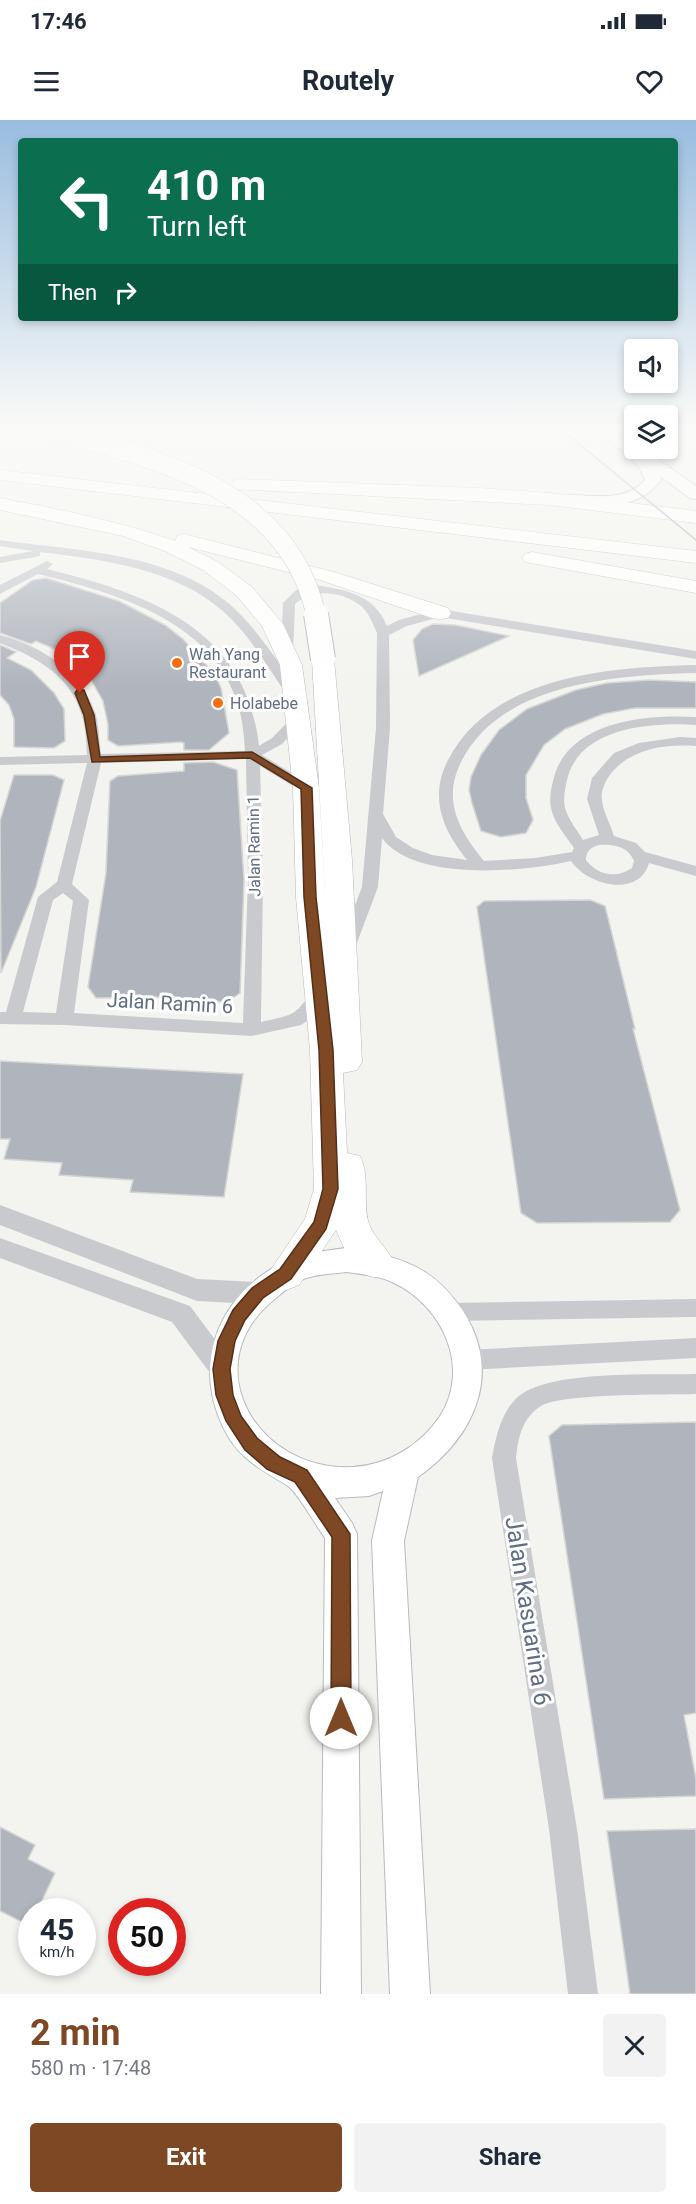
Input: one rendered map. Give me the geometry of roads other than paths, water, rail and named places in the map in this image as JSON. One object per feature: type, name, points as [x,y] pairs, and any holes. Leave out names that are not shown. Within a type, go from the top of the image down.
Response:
[{"type":"highway","points":[[44,512],[150,532],[282,563],[440,613]]},
{"type":"highway","points":[[253,512],[280,536],[295,557],[306,579],[315,610],[323,659],[333,757],[344,955],[348,1207],[354,1236],[376,1264]]},
{"type":"highway","points":[[283,512],[357,524],[694,587]]},
{"type":"highway","points":[[312,512],[696,557]]},
{"type":"highway","points":[[417,512],[696,545]]},
{"type":"highway","points":[[657,512],[696,517]]},
{"type":"highway","points":[[89,521],[151,538],[215,569],[257,601],[273,624],[291,665],[306,788],[310,897],[326,1050],[331,1189],[321,1224],[286,1274]]},
{"type":"main road","points":[[335,1261],[376,1264],[405,1274],[429,1291],[449,1312],[461,1335],[467,1359],[466,1392],[455,1423],[433,1450],[404,1470],[371,1481],[335,1483],[301,1476],[274,1463],[251,1444],[234,1421],[225,1395],[222,1369],[226,1341],[239,1315],[258,1293],[286,1274],[315,1264],[335,1261]]},
{"type":"main road","points":[[404,1470],[388,1541],[410,1994]]},
{"type":"main road","points":[[301,1476],[341,1534],[340,1994]]},
{"type":"street","points":[[0,543],[129,563],[182,580],[207,593],[228,609],[293,693]]},
{"type":"street","points":[[0,560],[34,554],[68,554]]},
{"type":"street","points":[[0,590],[68,554]]},
{"type":"street","name":"Jalan Ramin 1","points":[[38,570],[100,586],[136,599],[174,621],[205,643],[225,667],[244,702],[252,755],[257,843],[252,1030]]},
{"type":"street","points":[[287,653],[289,603],[300,592],[316,589],[331,590],[356,597],[374,612],[383,633],[383,728],[370,887],[344,955]]},
{"type":"street","points":[[383,633],[403,623],[440,613],[696,655]]},
{"type":"street","points":[[0,639],[36,653],[67,676],[80,693],[89,715],[95,760],[64,885],[45,897],[7,1018]]},
{"type":"street","points":[[479,865],[456,837],[444,807],[446,784],[453,760],[465,739],[488,718],[517,700],[600,676],[696,669]]},
{"type":"street","points":[[636,672],[696,674]]},
{"type":"street","points":[[641,856],[639,871],[626,879],[598,878],[586,871],[578,860],[580,852],[558,807],[559,774],[573,752],[595,736],[627,726],[675,719],[696,722]]},
{"type":"street","points":[[0,761],[252,755],[277,741],[297,721]]},
{"type":"street","points":[[608,840],[594,799],[599,778],[619,756],[639,747],[680,741],[696,742]]},
{"type":"street","points":[[252,755],[306,788]]},
{"type":"street","points":[[377,816],[390,839],[408,852],[433,862],[452,866],[554,862],[580,852],[592,842],[608,840],[628,844],[641,856],[696,871]]},
{"type":"street","points":[[64,885],[81,900],[64,1019]]},
{"type":"street","name":"Jalan Ramin 6","points":[[7,1018],[252,1030],[295,1021],[308,1012],[320,990]]},
{"type":"street","points":[[0,1215],[197,1290],[258,1293]]},
{"type":"street","points":[[0,1248],[181,1314],[222,1369]]},
{"type":"street","points":[[449,1312],[695,1309]]},
{"type":"street","points":[[467,1359],[696,1348]]},
{"type":"street","name":"Jalan Kasuarina 6","points":[[583,1994],[563,1829],[504,1458],[506,1442],[512,1421],[535,1397],[572,1390],[696,1384]]},
{"type":"tram line","points":[[662,512],[696,540]]},
{"type":"place","name":"Wah Yang Restaurant","points":[[177,663]]},
{"type":"place","name":"Holabebe","points":[[218,703]]}]
